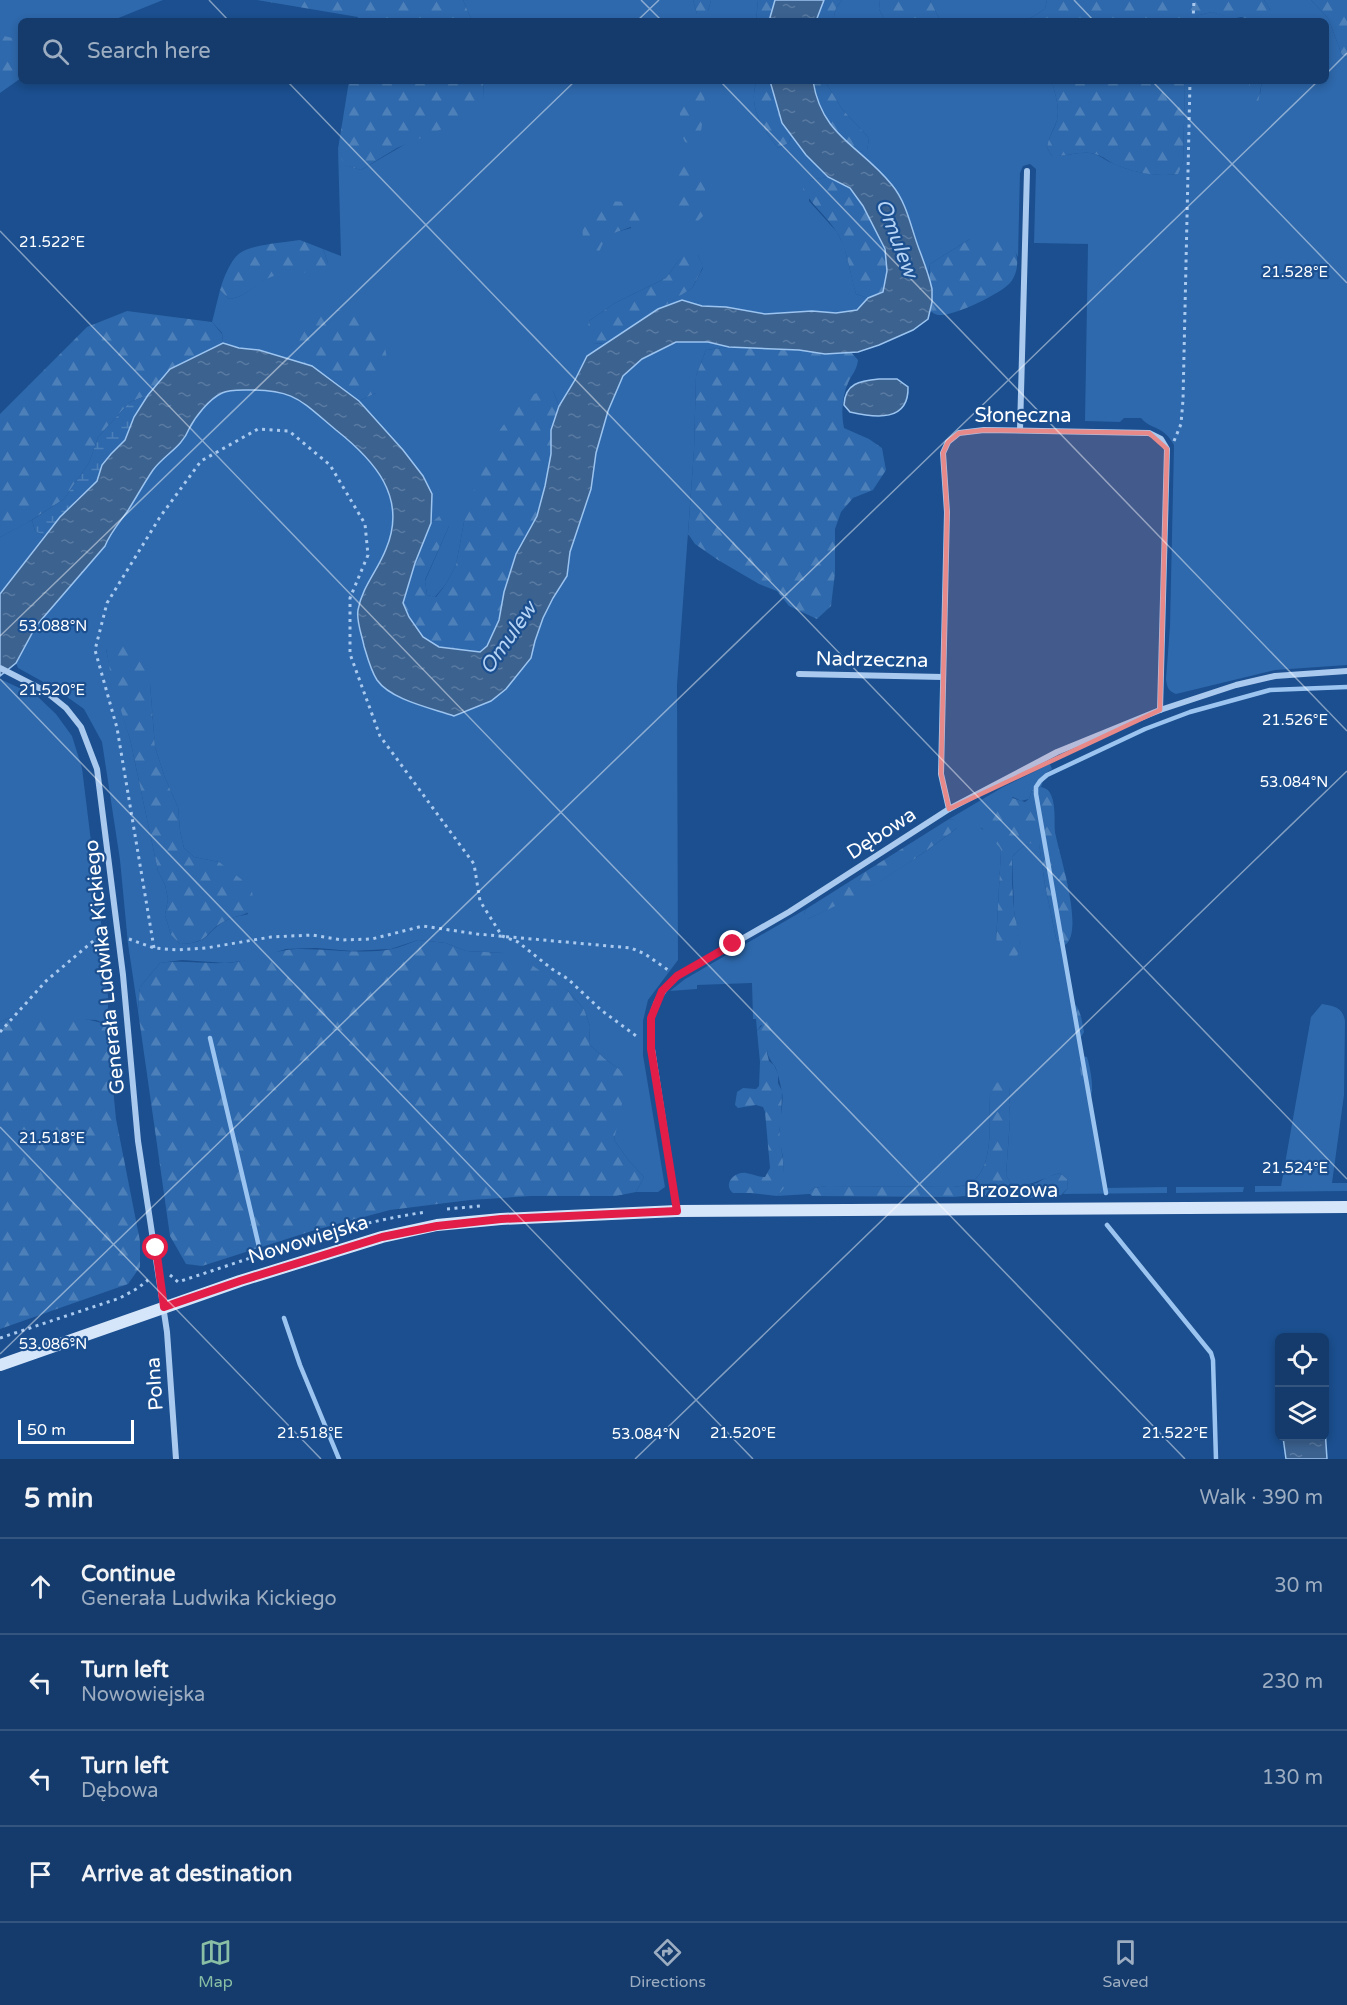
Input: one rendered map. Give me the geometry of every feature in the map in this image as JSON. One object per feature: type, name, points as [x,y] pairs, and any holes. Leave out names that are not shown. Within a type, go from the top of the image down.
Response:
[{"type":"main road","name":"Brzozowa","points":[[677,1211],[1347,1207]]},
{"type":"main road","name":"Nowowiejska","points":[[0,1365],[240,1281],[382,1237],[437,1226],[501,1219],[677,1211]]},
{"type":"street","points":[[1020,430],[1027,171]]},
{"type":"street","name":"Słoneczna","points":[[949,808],[941,774],[947,512],[943,453],[948,442],[959,433],[984,430],[1149,433],[1161,440],[1167,449]]},
{"type":"street","points":[[1160,710],[1167,449]]},
{"type":"street","name":"Generała Ludwika Kickiego","points":[[0,668],[45,691],[66,708],[81,727],[91,749],[98,779],[123,975],[138,1141],[164,1307]]},
{"type":"street","name":"Dębowa","points":[[677,1211],[651,1049],[651,1018],[662,991],[677,976],[789,912],[949,808],[1057,752],[1160,710],[1236,684],[1275,676],[1347,671]]},
{"type":"street","name":"Nadrzeczna","points":[[800,674],[943,677]]},
{"type":"street","name":"Polna","points":[[164,1307],[176,1459]]},
{"type":"path","points":[[1193,18],[1194,0]]},
{"type":"path","points":[[1167,449],[1176,437],[1181,424],[1183,400],[1190,84]]},
{"type":"path","points":[[154,948],[117,728],[95,650],[107,603],[160,517],[201,461],[258,429],[289,431],[330,465],[364,525],[368,555],[350,598],[350,654],[380,736],[474,864],[480,901],[502,936],[518,942],[568,979],[601,1010],[645,1041],[651,1049]]},
{"type":"path","points":[[0,1032],[46,981],[98,937],[117,935],[154,948],[177,950],[206,948],[271,937],[312,935],[342,940],[372,939],[423,926],[631,948],[645,954],[677,976]]},
{"type":"path","points":[[0,1338],[120,1298]]},
{"type":"highlighted area","points":[[984,430],[1149,433],[1167,449],[1160,710],[949,809],[941,774],[947,512],[943,453],[948,442],[959,433]]},
{"type":"green space","points":[[0,0],[163,0],[118,18],[18,18],[18,40],[0,37]]},
{"type":"green space","points":[[257,0],[463,0],[471,18],[358,18]]},
{"type":"green space","points":[[463,0],[693,0],[697,14],[708,11],[711,0],[758,0],[756,18],[471,18]]},
{"type":"green space","points":[[693,0],[711,0],[708,11],[703,17],[697,14]]},
{"type":"green space","points":[[758,0],[775,0],[770,18],[756,18]]},
{"type":"green space","points":[[824,0],[842,0],[836,8],[834,18],[817,18]]},
{"type":"green space","points":[[842,0],[880,0],[879,9],[884,18],[834,18],[836,8]]},
{"type":"green space","points":[[880,0],[930,0],[939,18],[884,18],[879,9]]},
{"type":"green space","points":[[930,0],[1047,0],[1045,9],[1031,18],[939,18]]},
{"type":"green space","points":[[1047,0],[1264,0],[1271,11],[1271,18],[1230,18],[1212,12],[1199,15],[1196,18],[1031,18],[1045,9]]},
{"type":"green space","points":[[1264,0],[1311,0],[1328,18],[1271,18],[1271,11]]},
{"type":"green space","points":[[1311,0],[1347,0],[1347,58],[1342,55],[1328,18]]},
{"type":"green space","points":[[1212,12],[1241,18],[1196,18],[1199,15]]},
{"type":"green space","points":[[1329,21],[1342,55],[1347,58],[1347,665],[1275,670],[1176,694],[1168,688],[1166,679],[1170,626],[1174,445],[1170,438],[1141,418],[1124,418],[1120,422],[1085,421],[1088,244],[1034,243],[1036,169],[1030,164],[1023,166],[1020,173],[1018,257],[1012,246],[970,239],[930,264],[928,274],[914,234],[880,172],[859,152],[867,150],[869,138],[842,109],[827,84],[1053,84],[1058,110],[1057,120],[1047,148],[1052,156],[1089,153],[1119,166],[1161,175],[1177,174],[1183,162],[1185,84],[1252,84],[1260,94],[1262,84],[1329,84]]},
{"type":"green space","points":[[0,35],[18,39],[18,80],[0,93]]},
{"type":"green space","points":[[349,84],[483,84],[484,98],[475,115],[397,148],[361,170],[344,165],[338,149]]},
{"type":"green space","points":[[483,84],[756,84],[755,108],[772,141],[778,148],[789,143],[791,135],[806,155],[828,177],[810,180],[809,201],[837,232],[844,246],[856,294],[868,298],[857,310],[836,313],[812,311],[765,314],[726,307],[702,306],[682,300],[658,309],[692,288],[703,268],[698,255],[679,260],[666,278],[615,303],[589,321],[593,343],[606,344],[587,356],[559,406],[553,391],[464,522],[456,565],[446,584],[435,597],[427,595],[425,581],[449,526],[439,516],[431,523],[432,494],[403,450],[359,401],[376,393],[292,344],[298,362],[259,350],[239,348],[223,343],[222,333],[212,322],[220,290],[229,299],[236,298],[273,275],[328,263],[323,249],[341,256],[338,149],[345,165],[361,170],[484,98]],"holes":[[[626,202],[631,228],[609,234],[601,244]]]},
{"type":"green space","points":[[756,84],[771,84],[782,123],[791,135],[789,143],[778,148],[767,133],[755,108]]},
{"type":"green space","points":[[814,84],[827,84],[842,109],[869,138],[867,151],[859,152],[834,129],[823,114]]},
{"type":"green space","points":[[1053,84],[1185,84],[1183,162],[1178,174],[1154,175],[1139,172],[1089,153],[1052,156],[1047,148],[1057,120],[1057,101]]},
{"type":"green space","points":[[1249,84],[1261,84],[1258,103],[1252,103]]},
{"type":"green space","points":[[687,88],[698,88],[704,94],[705,104],[700,138],[694,144],[685,142],[681,133],[679,94]]},
{"type":"green space","points":[[690,163],[701,172],[705,185],[704,215],[696,223],[685,222],[677,215],[676,172],[680,164]]},
{"type":"green space","points":[[828,177],[850,188],[863,206],[885,249],[887,271],[883,292],[868,298],[856,294],[847,256],[838,234],[803,189],[810,180]]},
{"type":"green space","points":[[608,201],[626,202],[637,207],[642,220],[609,236],[597,259],[590,259],[583,241],[584,220],[591,210]]},
{"type":"green space","points":[[1001,238],[1009,242],[1017,258],[1014,278],[1005,288],[965,309],[945,315],[938,315],[930,311],[932,298],[930,264],[970,239]]},
{"type":"green space","points":[[300,240],[323,249],[328,263],[319,272],[276,275],[236,298],[229,299],[220,290],[225,275],[240,253],[260,246]]},
{"type":"green space","points":[[687,254],[698,255],[703,267],[692,288],[606,344],[593,343],[587,334],[589,321],[615,303],[666,278],[679,260]]},
{"type":"green space","points":[[338,310],[361,315],[384,342],[389,370],[376,393],[359,401],[323,373],[298,362],[292,344],[293,337],[302,325],[316,317]]},
{"type":"green space","points":[[127,311],[212,322],[222,334],[223,343],[170,369],[148,395],[130,402],[98,437],[89,463],[64,499],[0,537],[0,414],[87,327]]},
{"type":"green space","points":[[676,342],[708,342],[729,347],[706,350],[696,376],[694,450],[677,685],[678,960],[648,1000],[643,1021],[643,1055],[665,1187],[658,1192],[636,1192],[644,1177],[614,1140],[619,1069],[589,1044],[590,1026],[584,1009],[568,991],[503,953],[466,951],[446,943],[418,940],[391,949],[352,951],[316,948],[286,949],[252,960],[225,963],[182,960],[160,963],[140,987],[138,1011],[128,944],[120,860],[102,742],[84,709],[56,689],[18,668],[16,663],[36,626],[105,546],[153,470],[182,441],[203,409],[212,399],[224,392],[261,390],[286,394],[314,411],[363,454],[384,481],[390,496],[393,513],[392,530],[383,557],[363,594],[358,614],[364,646],[377,680],[391,693],[401,698],[453,716],[491,701],[506,689],[531,658],[543,618],[567,576],[570,552],[591,489],[596,453],[608,411],[623,376],[642,359]],"holes":[[[106,649],[150,684],[155,747],[178,807],[184,848],[194,857],[219,862],[248,914],[218,925],[197,942],[180,944],[171,935],[165,915],[168,899],[165,885],[158,871],[130,739]]]},
{"type":"green space","points":[[729,347],[799,350],[825,354],[851,352],[858,360],[844,394],[842,411],[844,428],[869,439],[882,448],[886,470],[873,490],[853,498],[841,512],[835,529],[835,573],[831,606],[817,619],[789,606],[777,591],[759,584],[718,560],[695,544],[688,534],[696,376],[706,350]]},
{"type":"green space","points":[[544,390],[553,391],[559,406],[551,430],[551,454],[545,486],[537,516],[516,554],[504,592],[499,620],[487,646],[480,652],[439,647],[423,637],[409,617],[403,603],[415,563],[431,523],[439,516],[447,517],[449,526],[425,580],[427,595],[436,597],[456,565],[464,522],[479,474],[497,434],[522,399]]},
{"type":"green space","points":[[148,395],[134,417],[125,440],[103,465],[97,481],[76,500],[44,536],[35,531],[32,520],[64,499],[89,463],[98,437],[130,402]]},
{"type":"green space","points":[[32,520],[35,531],[44,536],[0,594],[0,537]]},
{"type":"green space","points":[[121,632],[131,635],[141,655],[150,684],[155,747],[178,807],[184,848],[194,857],[219,862],[252,891],[254,906],[251,910],[218,925],[197,942],[180,944],[171,935],[165,915],[168,899],[165,885],[158,871],[130,739],[112,682],[106,648]]},
{"type":"green space","points":[[0,679],[37,696],[56,714],[72,736],[82,768],[103,939],[108,1025],[96,1020],[12,1017],[0,1022]]},
{"type":"green space","points":[[1050,764],[1052,769],[1046,773],[1041,787],[1032,790],[1029,799],[1021,801],[1013,797],[981,828],[1001,850],[996,943],[1020,946],[1014,910],[1012,857],[1027,844],[1039,843],[1056,938],[1059,944],[1062,944],[1072,1002],[1069,1005],[1075,1034],[1079,1037],[1087,1098],[1090,1099],[1105,1188],[1167,1187],[1167,1193],[1063,1194],[1068,1188],[1067,1179],[1060,1173],[1031,1184],[1012,1186],[1006,1175],[1010,1119],[1009,1086],[989,1091],[990,1129],[987,1156],[977,1178],[968,1184],[953,1187],[827,1186],[814,1188],[810,1194],[777,1196],[780,1193],[783,1169],[779,1134],[782,1092],[776,1070],[767,1053],[772,1032],[761,1025],[757,1031],[756,1019],[753,1019],[752,983],[697,985],[697,989],[670,991],[685,979],[806,909],[804,914],[808,919],[885,878],[957,828],[954,820],[949,819],[1003,787]]},
{"type":"green space","points":[[1041,787],[1049,792],[1054,804],[1055,832],[1072,909],[1070,937],[1065,945],[1059,944],[1056,938],[1039,844],[1027,844],[1012,857],[1013,903],[1020,946],[1014,960],[1004,965],[997,955],[996,943],[1001,850],[982,828],[980,817],[987,808],[1009,797],[1025,802],[1029,799],[1032,790]]},
{"type":"green space","points":[[949,819],[958,824],[957,828],[921,854],[848,899],[808,919],[805,918],[806,909]]},
{"type":"green space","points":[[418,940],[446,943],[466,951],[503,953],[522,958],[568,991],[584,1009],[590,1026],[589,1044],[619,1069],[627,1081],[614,1140],[644,1177],[636,1192],[616,1196],[531,1196],[470,1200],[390,1210],[315,1230],[202,1266],[186,1264],[170,1236],[138,1011],[140,987],[160,963],[233,962],[296,949],[380,951]]},
{"type":"green space","points":[[1072,1002],[1081,1016],[1084,1032],[1081,1037],[1075,1034],[1069,1014],[1069,1005]]},
{"type":"green space","points":[[1322,1004],[1338,1008],[1345,1021],[1344,1095],[1332,1183],[1347,1183],[1347,1191],[1255,1192],[1255,1186],[1281,1186],[1311,1017]]},
{"type":"green space","points":[[12,1017],[85,1019],[108,1025],[112,1036],[112,1077],[116,1119],[140,1241],[140,1267],[128,1284],[0,1329],[0,1022]]},
{"type":"green space","points":[[766,1021],[771,1024],[772,1032],[767,1053],[769,1061],[774,1065],[778,1074],[778,1083],[782,1091],[779,1130],[784,1188],[777,1196],[733,1193],[729,1186],[731,1179],[738,1174],[746,1173],[765,1177],[770,1168],[763,1107],[756,1105],[738,1108],[735,1105],[737,1092],[743,1088],[756,1089],[759,1086],[760,1062],[757,1031]]},
{"type":"green space","points":[[1082,1056],[1087,1057],[1091,1072],[1090,1099],[1087,1098],[1082,1080],[1079,1061]]},
{"type":"green space","points":[[1002,1082],[1009,1086],[1010,1119],[1006,1175],[1012,1186],[1023,1186],[1037,1183],[1060,1173],[1067,1179],[1068,1188],[1061,1195],[1028,1198],[977,1195],[953,1197],[812,1196],[810,1194],[814,1188],[827,1186],[953,1187],[968,1184],[977,1178],[987,1156],[990,1128],[989,1090],[994,1083]]},
{"type":"green space","points":[[1176,1187],[1244,1187],[1243,1192],[1176,1193]]},
{"type":"water","points":[[775,0],[824,0],[817,18],[770,18]]},
{"type":"water","name":"Omulew","points":[[771,84],[814,84],[818,100],[834,128],[892,185],[908,216],[931,284],[932,302],[928,319],[913,330],[858,352],[825,354],[799,350],[729,347],[708,342],[676,342],[642,359],[623,376],[608,411],[596,453],[591,489],[570,552],[567,576],[543,618],[531,658],[506,689],[491,701],[454,716],[401,698],[383,687],[377,680],[364,646],[358,614],[363,594],[383,557],[392,530],[393,513],[384,481],[363,454],[305,404],[286,394],[261,390],[224,392],[212,399],[195,419],[182,441],[153,470],[105,546],[36,626],[16,663],[0,676],[0,594],[60,517],[97,481],[102,465],[125,440],[134,417],[148,395],[170,369],[223,343],[239,348],[259,350],[312,366],[359,401],[403,450],[423,476],[432,494],[431,523],[415,563],[403,603],[409,617],[423,637],[439,647],[480,652],[487,646],[499,620],[504,592],[516,554],[537,516],[551,454],[551,430],[559,406],[587,356],[658,309],[682,300],[702,306],[726,307],[765,314],[812,311],[836,313],[857,310],[868,298],[883,292],[887,271],[885,249],[863,206],[850,188],[828,177],[806,155],[782,123]]},
{"type":"water","points":[[879,379],[897,379],[908,387],[903,407],[897,412],[880,416],[850,412],[844,405],[847,392],[855,384]]},
{"type":"water","points":[[1284,1441],[1326,1441],[1327,1459],[1286,1459]]},
{"type":"waterway","points":[[1106,1193],[1036,787],[1047,775],[1145,729],[1190,712],[1270,690],[1347,687]]},
{"type":"waterway","points":[[210,1038],[260,1251]]},
{"type":"waterway","points":[[1107,1225],[1211,1353],[1216,1459]]},
{"type":"waterway","points":[[284,1318],[300,1365],[339,1459]]},
{"type":"route","points":[[156,1248],[164,1307],[382,1237],[437,1226],[501,1219],[677,1211],[651,1049],[651,1018],[662,991],[677,976],[733,944]]}]
